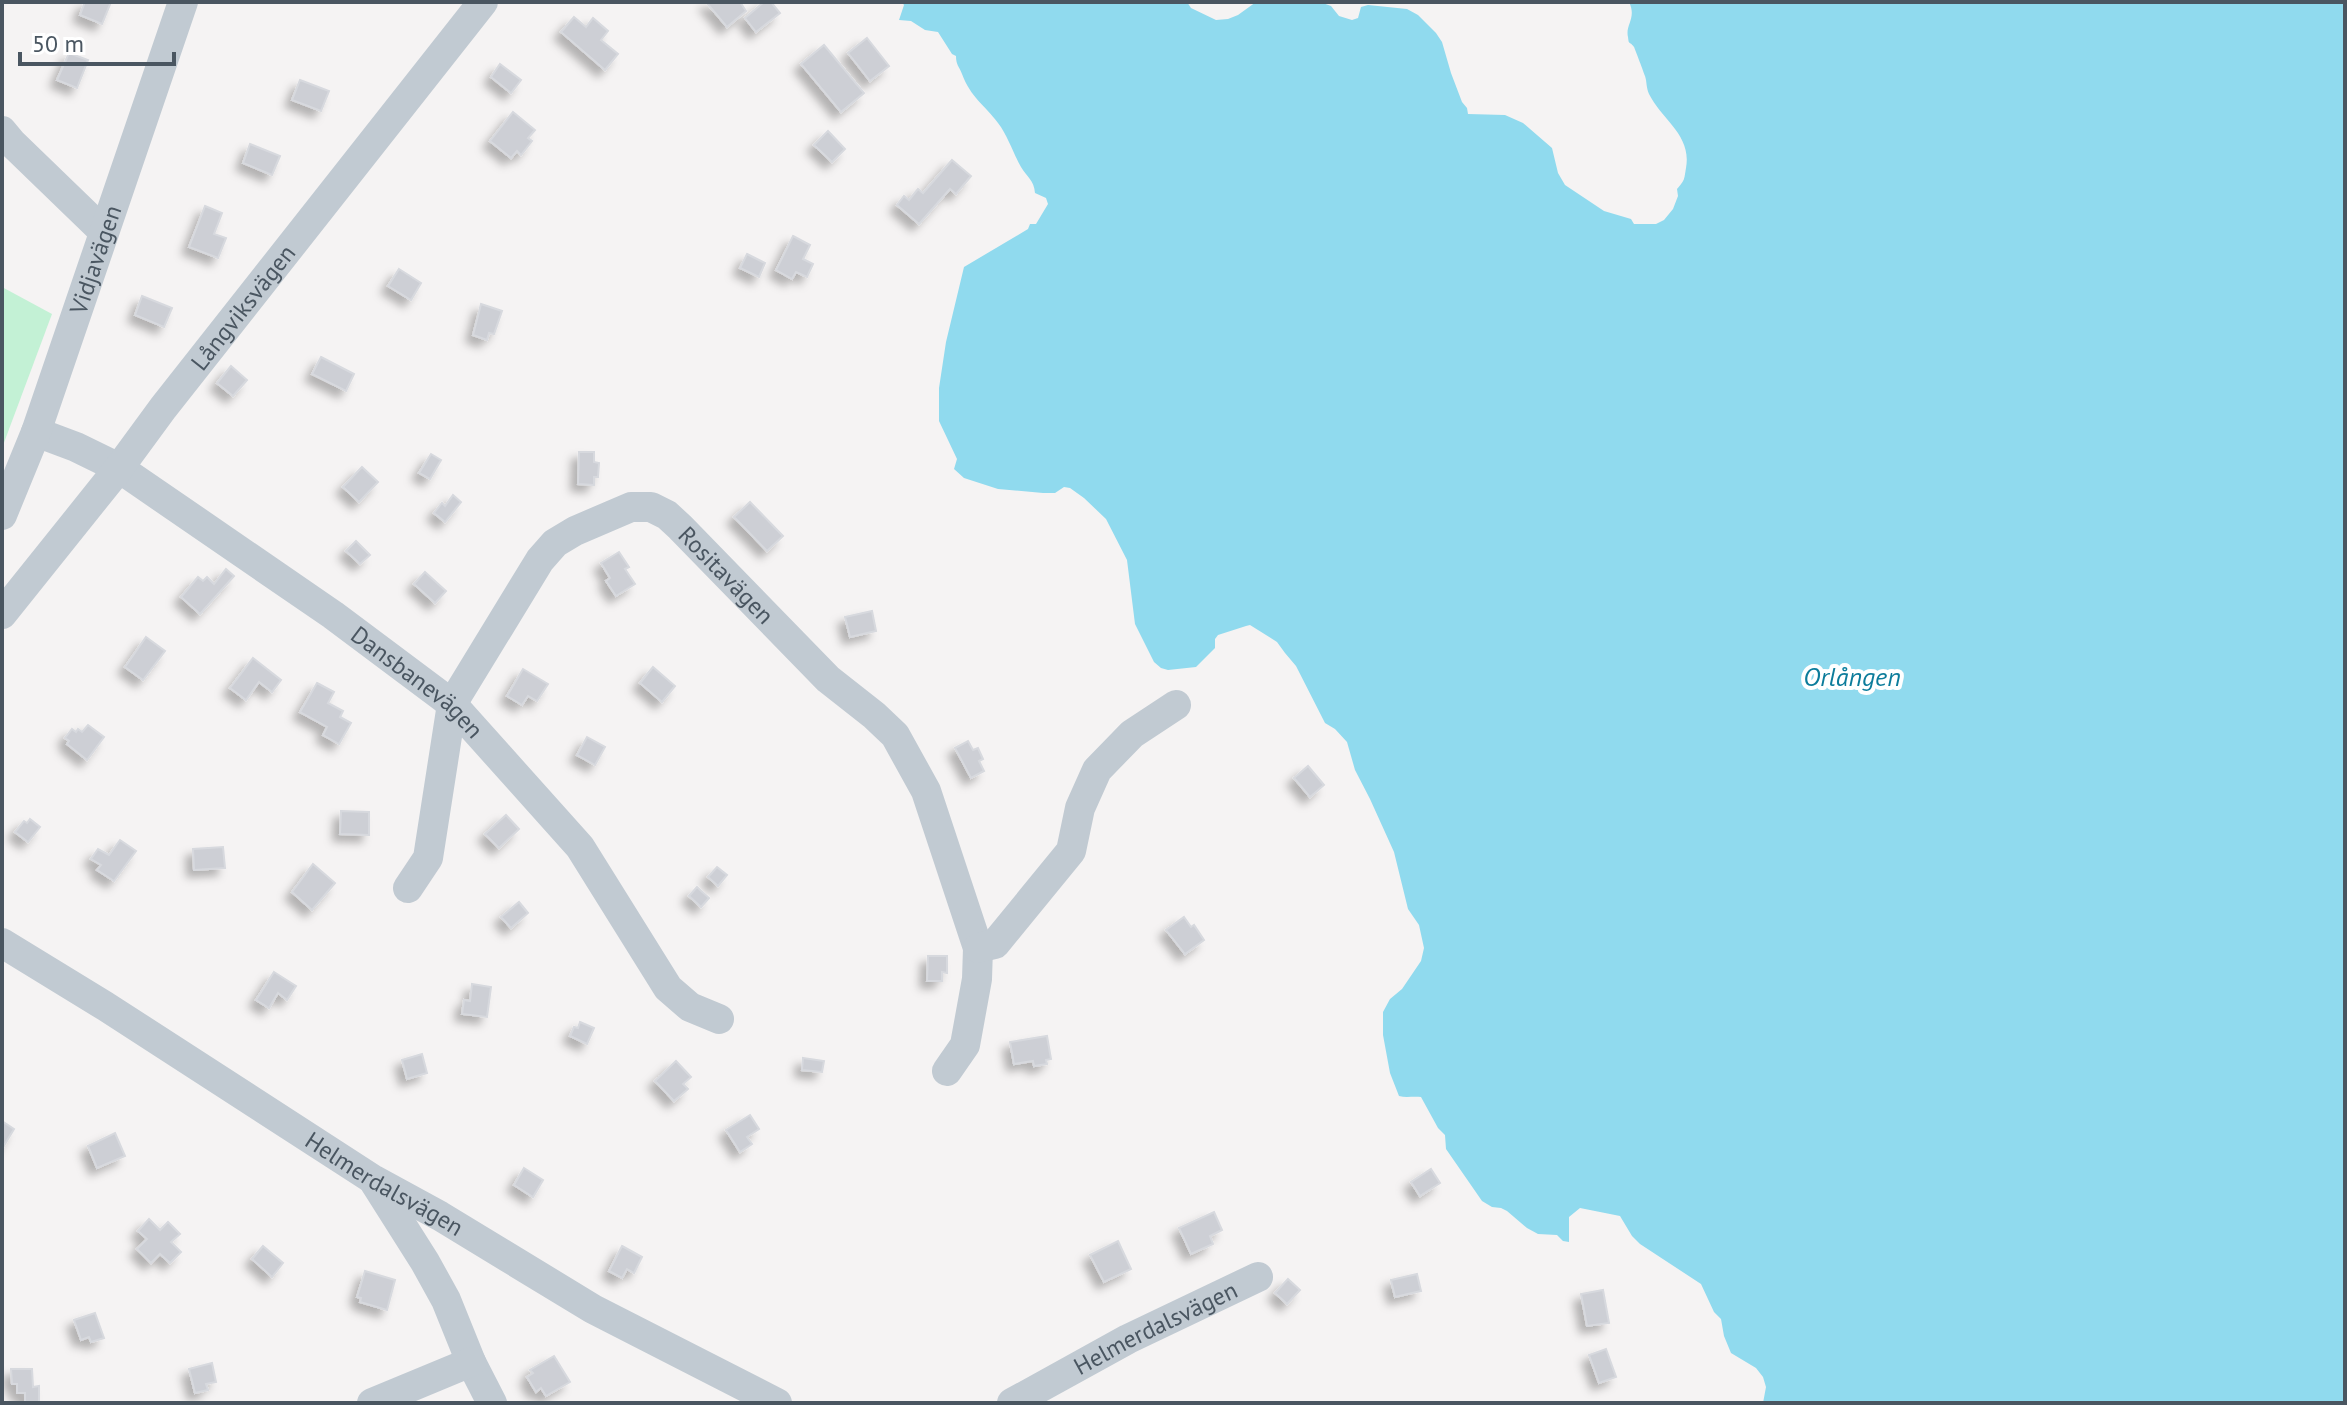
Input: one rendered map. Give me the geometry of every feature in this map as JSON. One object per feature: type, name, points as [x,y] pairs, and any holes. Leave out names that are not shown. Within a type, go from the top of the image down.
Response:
[{"type":"street","name":"Vidjavägen","points":[[2,515],[36,432],[183,2]]},
{"type":"street","name":"Långviksvägen","points":[[2,614],[483,2]]},
{"type":"street","points":[[2,131],[103,231]]},
{"type":"street","name":"Dansbanevägen","points":[[36,432],[119,468],[333,615],[452,704],[580,847],[668,988],[690,1007],[719,1019]]},
{"type":"street","name":"Rositavägen","points":[[408,888],[428,858],[452,704],[540,560],[555,543],[575,531],[631,507],[651,507],[667,515],[680,527],[828,679],[895,735],[926,791],[978,948],[977,979],[965,1045],[947,1071]]},
{"type":"street","points":[[978,948],[995,944],[1071,851],[1080,808],[1097,770],[1132,734],[1176,705]]},
{"type":"street","name":"Helmerdalsvägen","points":[[2,943],[374,1180],[440,1216],[593,1309],[777,1403]]},
{"type":"street","points":[[374,1180],[446,1300],[471,1362],[492,1403]]},
{"type":"street","name":"Helmerdalsvägen","points":[[1012,1403],[1128,1339],[1258,1277]]},
{"type":"street","points":[[372,1403],[471,1362]]},
{"type":"green space","points":[[2,287],[52,314],[2,448]]},
{"type":"water","name":"Orlången","points":[[902,2],[1187,2],[1191,8],[1216,20],[1238,15],[1256,2],[1320,2],[1331,6],[1339,16],[1352,20],[1358,18],[1361,7],[1368,5],[1407,9],[1418,15],[1442,42],[1468,114],[1505,115],[1523,123],[1552,148],[1558,173],[1565,185],[1604,211],[1631,219],[1634,224],[1656,224],[1673,209],[1677,189],[1683,182],[1687,156],[1675,128],[1649,94],[1636,52],[1629,41],[1632,13],[1629,2],[2345,2],[2345,1403],[1763,1403],[1766,1387],[1763,1377],[1756,1368],[1731,1353],[1721,1319],[1714,1312],[1701,1284],[1640,1244],[1620,1216],[1580,1208],[1569,1217],[1569,1242],[1557,1235],[1538,1234],[1507,1211],[1482,1201],[1446,1149],[1445,1135],[1421,1097],[1399,1096],[1390,1073],[1383,1035],[1383,1012],[1421,961],[1424,948],[1419,925],[1408,909],[1394,852],[1355,770],[1347,742],[1325,723],[1296,666],[1277,642],[1250,625],[1218,635],[1215,648],[1196,667],[1161,668],[1154,662],[1135,624],[1127,560],[1106,519],[1070,488],[1064,487],[1055,493],[998,489],[964,478],[954,469],[957,459],[939,421],[939,388],[946,342],[964,267],[1028,229],[1030,224],[1036,224],[1048,204],[1046,198],[1035,193],[1002,128],[969,89],[956,56],[938,32],[925,30],[911,21],[899,20],[904,5]]},
{"type":"building","points":[[85,2],[111,2],[102,24],[80,15]]},
{"type":"building","points":[[706,2],[740,2],[746,11],[727,27]]},
{"type":"building","points":[[764,2],[771,2],[780,13],[756,32],[745,18]]},
{"type":"building","points":[[574,17],[586,27],[593,18],[608,31],[601,40],[618,54],[605,70],[561,32]]},
{"type":"building","points":[[867,38],[889,66],[870,81],[848,53]]},
{"type":"building","points":[[824,45],[864,93],[841,112],[801,64]]},
{"type":"building","points":[[69,53],[88,60],[77,88],[57,80]]},
{"type":"building","points":[[500,64],[521,80],[511,93],[491,77]]},
{"type":"building","points":[[300,80],[329,91],[321,111],[292,100]]},
{"type":"building","points":[[513,112],[535,130],[528,138],[532,141],[521,155],[517,151],[511,158],[490,141]]},
{"type":"building","points":[[828,131],[845,149],[832,162],[814,145]]},
{"type":"building","points":[[250,144],[280,156],[272,175],[243,163]]},
{"type":"building","points":[[952,160],[971,176],[956,194],[950,189],[919,224],[897,205],[904,196],[909,200],[918,189],[923,193]]},
{"type":"building","points":[[205,206],[222,213],[214,234],[226,238],[218,258],[189,247]]},
{"type":"building","points":[[793,236],[810,245],[803,259],[813,264],[807,277],[796,272],[792,279],[776,270]]},
{"type":"building","points":[[747,254],[765,263],[759,277],[740,268]]},
{"type":"building","points":[[399,269],[421,283],[411,300],[388,286]]},
{"type":"building","points":[[142,296],[172,308],[164,327],[135,315]]},
{"type":"building","points":[[481,304],[502,311],[494,334],[489,333],[487,340],[473,335]]},
{"type":"building","points":[[321,357],[354,374],[346,391],[312,374]]},
{"type":"building","points":[[231,366],[247,380],[233,396],[217,383]]},
{"type":"building","points":[[579,452],[594,452],[594,462],[599,463],[594,485],[578,484]]},
{"type":"building","points":[[431,454],[441,460],[430,479],[419,473]]},
{"type":"building","points":[[362,467],[378,482],[359,502],[343,487]]},
{"type":"building","points":[[453,495],[461,502],[445,522],[434,513],[442,503],[445,506]]},
{"type":"building","points":[[750,502],[783,536],[767,551],[734,517]]},
{"type":"building","points":[[356,541],[370,555],[360,564],[346,551]]},
{"type":"building","points":[[619,552],[635,584],[616,596],[606,581],[610,578],[601,563]]},
{"type":"building","points":[[226,569],[234,576],[200,614],[181,597],[198,577],[203,581],[207,577],[214,584]]},
{"type":"building","points":[[425,572],[446,591],[435,603],[414,584]]},
{"type":"building","points":[[872,611],[876,631],[850,637],[845,617]]},
{"type":"building","points":[[146,637],[165,651],[143,680],[125,667]]},
{"type":"building","points":[[253,658],[281,680],[272,692],[259,682],[246,700],[230,688]]},
{"type":"building","points":[[653,667],[675,686],[662,702],[640,683]]},
{"type":"building","points":[[523,669],[548,684],[537,701],[528,696],[522,705],[507,696]]},
{"type":"building","points":[[317,683],[334,692],[328,703],[343,711],[340,717],[351,723],[339,744],[323,735],[327,727],[300,712]]},
{"type":"building","points":[[88,725],[104,737],[87,760],[67,744],[69,741],[65,738],[72,729],[82,732]]},
{"type":"building","points":[[587,737],[605,747],[595,765],[577,755]]},
{"type":"building","points":[[968,741],[973,750],[978,748],[984,771],[971,778],[955,748]]},
{"type":"building","points":[[1308,766],[1324,785],[1310,797],[1294,778]]},
{"type":"building","points":[[341,811],[369,812],[369,835],[340,834]]},
{"type":"building","points":[[506,815],[519,829],[499,848],[485,834]]},
{"type":"building","points":[[30,819],[40,827],[28,842],[15,832],[24,821],[27,823]]},
{"type":"building","points":[[120,840],[136,851],[114,881],[97,870],[101,865],[91,859],[98,849],[109,855]]},
{"type":"building","points":[[223,847],[225,868],[194,870],[193,849]]},
{"type":"building","points":[[313,864],[335,883],[312,910],[292,892]]},
{"type":"building","points":[[717,867],[727,875],[718,886],[708,877]]},
{"type":"building","points":[[697,887],[709,898],[701,907],[689,896]]},
{"type":"building","points":[[519,902],[528,913],[511,928],[501,917]]},
{"type":"building","points":[[1184,917],[1204,940],[1185,954],[1166,930]]},
{"type":"building","points":[[928,956],[947,956],[947,973],[942,972],[942,981],[927,981]]},
{"type":"building","points":[[274,972],[296,986],[287,1000],[278,993],[269,1008],[256,1000]]},
{"type":"building","points":[[472,984],[491,987],[487,1017],[462,1014],[464,1000],[470,1001]]},
{"type":"building","points":[[580,1022],[594,1028],[587,1044],[570,1036]]},
{"type":"building","points":[[1047,1036],[1051,1059],[1046,1060],[1047,1064],[1034,1066],[1033,1061],[1014,1064],[1010,1042]]},
{"type":"building","points":[[422,1054],[427,1073],[407,1079],[402,1060]]},
{"type":"building","points":[[803,1058],[824,1061],[822,1072],[802,1070]]},
{"type":"building","points":[[676,1061],[691,1077],[683,1084],[688,1089],[674,1101],[655,1081]]},
{"type":"building","points":[[750,1115],[759,1129],[747,1137],[752,1144],[740,1152],[726,1130]]},
{"type":"building","points":[[2,1121],[14,1129],[2,1149]]},
{"type":"building","points":[[115,1133],[125,1156],[97,1168],[88,1146]]},
{"type":"building","points":[[524,1168],[543,1180],[533,1197],[514,1185]]},
{"type":"building","points":[[1431,1169],[1440,1183],[1420,1196],[1411,1182]]},
{"type":"building","points":[[1214,1212],[1222,1230],[1210,1236],[1213,1244],[1191,1254],[1179,1228]]},
{"type":"building","points":[[149,1219],[160,1230],[168,1222],[180,1234],[171,1242],[181,1252],[170,1263],[160,1254],[151,1263],[137,1249],[147,1239],[138,1231]]},
{"type":"building","points":[[1118,1241],[1131,1269],[1104,1282],[1090,1255]]},
{"type":"building","points":[[263,1246],[283,1263],[272,1277],[252,1259]]},
{"type":"building","points":[[622,1246],[642,1257],[634,1273],[627,1269],[622,1278],[609,1271]]},
{"type":"building","points":[[365,1271],[395,1280],[387,1310],[360,1302],[361,1298],[357,1297]]},
{"type":"building","points":[[1417,1274],[1421,1291],[1395,1297],[1391,1280]]},
{"type":"building","points":[[1288,1279],[1300,1290],[1287,1304],[1275,1293]]},
{"type":"building","points":[[1603,1290],[1609,1323],[1587,1326],[1581,1294]]},
{"type":"building","points":[[95,1313],[104,1338],[91,1342],[89,1337],[81,1340],[74,1320]]},
{"type":"building","points":[[1606,1349],[1616,1377],[1599,1383],[1589,1355]]},
{"type":"building","points":[[554,1356],[570,1382],[546,1396],[541,1388],[536,1392],[527,1377],[533,1373],[530,1370]]},
{"type":"building","points":[[212,1363],[216,1382],[206,1384],[208,1390],[195,1393],[189,1369]]},
{"type":"building","points":[[11,1369],[32,1369],[33,1387],[39,1386],[39,1403],[25,1403],[25,1393],[17,1393],[17,1384],[12,1384]]}]
